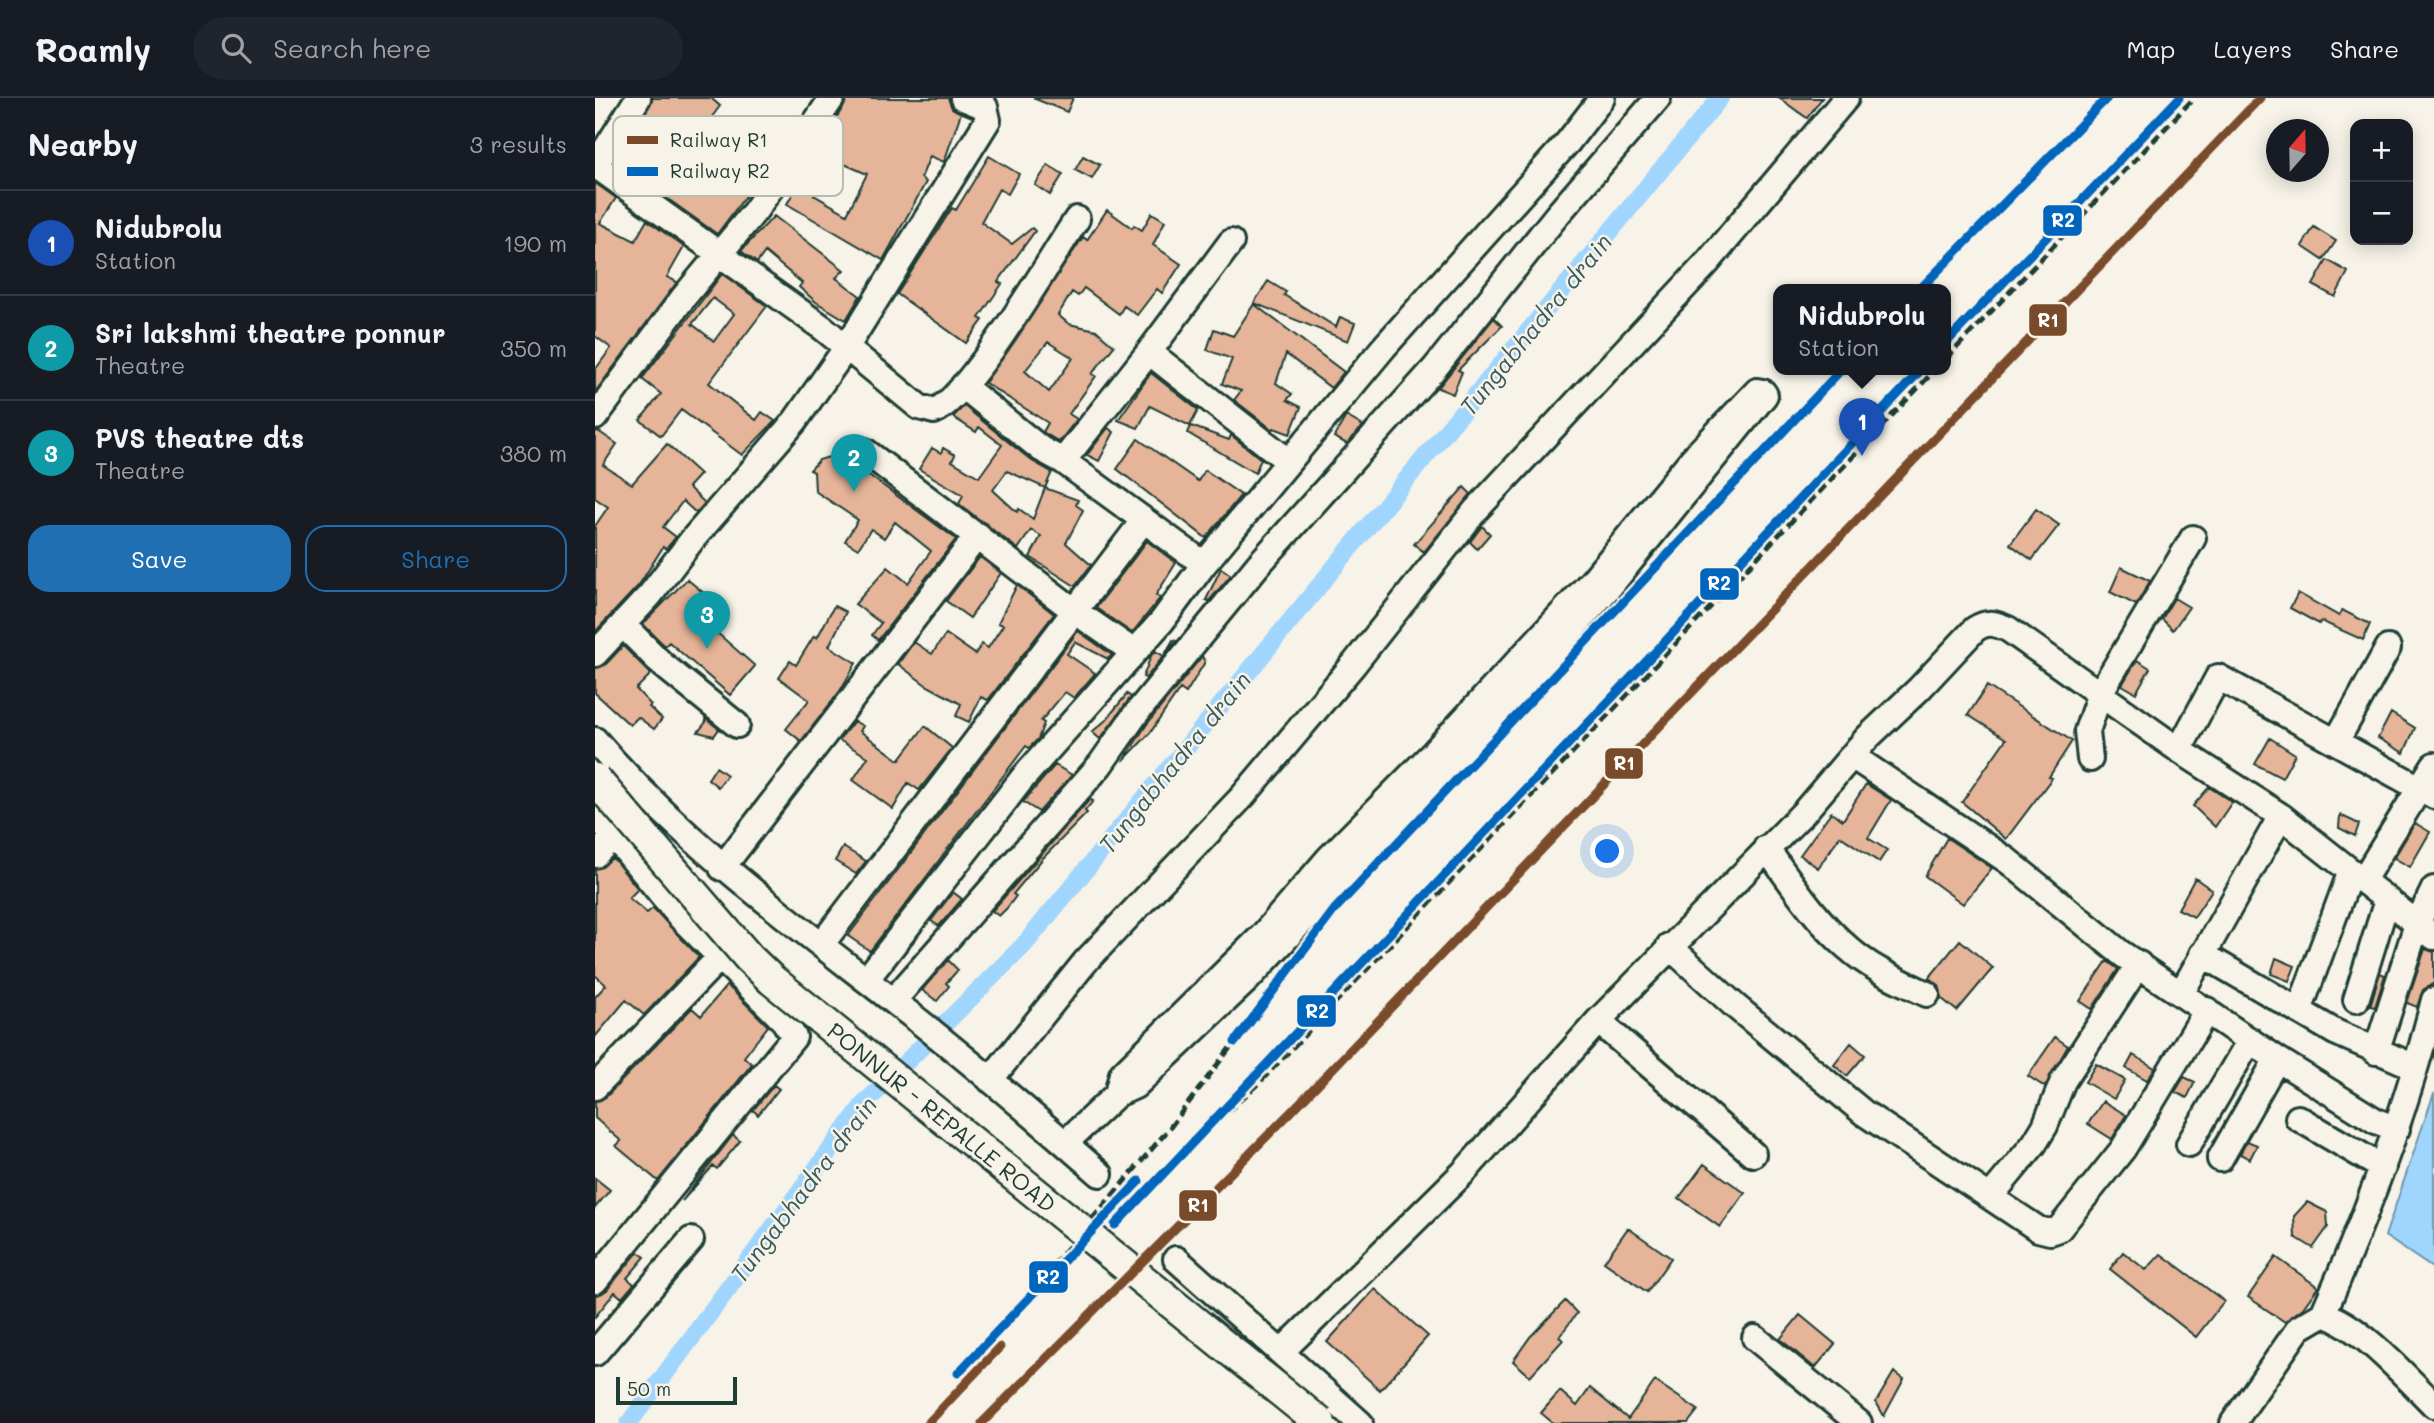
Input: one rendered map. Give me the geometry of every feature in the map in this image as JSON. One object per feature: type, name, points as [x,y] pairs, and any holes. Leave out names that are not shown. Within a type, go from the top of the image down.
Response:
[{"type":"main road","name":"PONNUR - REPALLE ROAD","points":[[595,779],[749,958],[772,980],[1320,1423]]},
{"type":"street","points":[[626,116],[638,98]]},
{"type":"street","points":[[820,116],[832,98]]},
{"type":"street","points":[[595,654],[795,421],[846,348],[988,120],[985,107],[963,98]]},
{"type":"street","points":[[866,980],[1022,779],[1134,652],[1384,346],[1568,142],[1602,98]]},
{"type":"street","points":[[896,1003],[1091,775],[1135,715],[1258,565],[1435,368],[1557,215],[1658,98]]},
{"type":"street","points":[[990,1080],[1086,961],[1251,786],[1354,664],[1475,512],[1707,263],[1846,98]]},
{"type":"street","points":[[613,137],[595,165],[613,178]]},
{"type":"street","points":[[638,196],[846,348],[925,410],[942,408],[963,386],[1077,219]]},
{"type":"street","points":[[595,417],[765,196]]},
{"type":"street","points":[[1063,461],[1231,242]]},
{"type":"street","points":[[1149,352],[1288,461]]},
{"type":"street","points":[[963,386],[1041,449],[1063,461],[1205,564]]},
{"type":"street","points":[[1065,1143],[1117,1094],[1122,1074],[1228,984],[1262,936],[1327,878],[1427,773],[1605,579],[1765,395],[1763,391],[1757,391],[1692,458],[1605,579]]},
{"type":"street","points":[[865,451],[1076,612],[1134,652]]},
{"type":"street","points":[[821,945],[1076,612],[1143,520]]},
{"type":"street","points":[[722,868],[978,535]]},
{"type":"street","points":[[2090,759],[2087,731],[2101,693],[2193,538]]},
{"type":"street","points":[[1282,1351],[1463,1174],[1598,1021],[1669,946],[1805,811],[1852,755],[1975,629],[1985,623],[1994,623],[2008,629],[2179,750],[2281,816],[2425,930]]},
{"type":"street","points":[[622,625],[663,664],[737,725]]},
{"type":"street","points":[[2336,742],[2388,648]]},
{"type":"street","points":[[2179,750],[2218,677],[2427,792]]},
{"type":"street","points":[[595,740],[639,791],[722,868],[896,1003],[1100,1174]]},
{"type":"street","points":[[1852,755],[2008,861],[2139,964],[2277,1059],[2377,1121],[2397,1129]]},
{"type":"street","points":[[2299,1011],[2357,876],[2427,792],[2434,765]]},
{"type":"street","points":[[595,813],[680,917],[793,1031],[792,1043],[595,1281]]},
{"type":"street","points":[[2182,992],[2281,816]]},
{"type":"street","points":[[595,855],[614,835]]},
{"type":"street","points":[[1766,848],[1807,903],[1846,947],[1871,966],[1927,994]]},
{"type":"street","points":[[2376,1052],[2425,930],[2434,889]]},
{"type":"street","points":[[2356,1000],[2387,900]]},
{"type":"street","points":[[1669,946],[1735,1006],[1864,1113],[2038,1229],[2050,1232],[2059,1229],[2123,1149],[2207,1010]]},
{"type":"street","points":[[2203,954],[2299,1011],[2376,1052],[2415,1067]]},
{"type":"street","points":[[595,1087],[720,957]]},
{"type":"street","points":[[1990,1197],[2034,1144],[2045,1126],[2063,1081],[2139,964]]},
{"type":"street","points":[[2232,1423],[2299,1328],[2323,1314],[2367,1214],[2397,1129],[2434,1000]]},
{"type":"street","points":[[1598,1021],[1753,1154]]},
{"type":"street","points":[[2189,1144],[2250,1040]]},
{"type":"street","points":[[2220,1160],[2277,1059]]},
{"type":"street","points":[[2298,1118],[2383,1168]]},
{"type":"street","points":[[595,1353],[691,1240]]},
{"type":"street","points":[[1175,1259],[1282,1351],[1360,1423]]},
{"type":"street","points":[[2323,1314],[2336,1317],[2381,1353],[2434,1405]]},
{"type":"street","points":[[1755,1338],[1859,1423]]},
{"type":"water","points":[[2434,1093],[2434,1269],[2385,1236]]},
{"type":"building","points":[[653,98],[711,98],[720,106],[713,116],[642,116]]},
{"type":"building","points":[[847,98],[948,98],[952,108],[961,113],[944,162],[930,156],[921,178],[926,182],[883,260],[787,204],[792,196],[816,196],[847,214],[867,174],[843,163],[843,116],[837,116]]},
{"type":"building","points":[[1033,98],[1073,98],[1067,112]]},
{"type":"building","points":[[1779,98],[1822,98],[1807,118]]},
{"type":"building","points":[[989,156],[1019,174],[1008,194],[999,189],[981,222],[1012,244],[1032,228],[1035,231],[998,282],[1002,284],[979,318],[983,320],[966,343],[897,294],[952,208],[956,210]]},
{"type":"building","points":[[1083,156],[1100,165],[1092,179],[1075,170]]},
{"type":"building","points":[[1048,165],[1063,174],[1050,195],[1035,185]]},
{"type":"building","points":[[595,183],[616,198],[600,223],[635,241],[647,220],[684,247],[667,277],[677,282],[595,392],[595,370],[611,348],[595,336]]},
{"type":"building","points":[[664,196],[746,196],[717,234]]},
{"type":"building","points":[[1107,210],[1132,228],[1134,225],[1142,230],[1152,213],[1165,221],[1153,245],[1181,264],[1162,293],[1157,289],[1137,315],[1124,306],[1119,314],[1084,288],[1078,296],[1072,292],[1058,315],[1069,324],[1096,330],[1114,346],[1092,374],[1096,376],[1069,414],[1077,419],[1059,442],[1043,432],[1048,423],[985,383],[1083,237],[1087,240]],"holes":[[[1048,342],[1073,358],[1049,392],[1025,371]]]},
{"type":"building","points":[[774,216],[844,270],[836,278],[860,296],[846,320],[816,302],[799,287],[802,283],[765,252],[757,263],[741,251]]},
{"type":"building","points":[[2314,227],[2336,241],[2323,260],[2302,246]]},
{"type":"building","points":[[2327,260],[2348,272],[2335,297],[2313,285]]},
{"type":"building","points":[[722,274],[767,306],[709,383],[756,420],[762,412],[775,421],[742,455],[681,410],[661,436],[640,420],[661,394],[642,379]],"holes":[[[713,298],[734,314],[714,341],[692,324]]]},
{"type":"building","points":[[1268,281],[1286,292],[1284,295],[1336,327],[1340,317],[1355,323],[1348,341],[1254,303]]},
{"type":"building","points":[[1254,304],[1344,372],[1331,388],[1286,354],[1276,383],[1292,394],[1287,400],[1301,407],[1290,434],[1274,428],[1273,430],[1234,400],[1241,391],[1222,384],[1232,359],[1207,350],[1214,329],[1233,336]]},
{"type":"building","points":[[1494,318],[1502,326],[1458,370],[1462,372],[1453,394],[1438,388]]},
{"type":"building","points":[[1151,373],[1198,410],[1190,426],[1150,406],[1138,428],[1118,420]]},
{"type":"building","points":[[964,406],[1032,461],[1052,472],[1045,488],[1078,500],[1076,505],[1083,510],[1066,543],[1091,565],[1075,586],[1030,557],[1041,536],[1031,530],[1018,549],[959,504],[963,495],[919,469],[932,448],[941,453],[943,448],[955,455],[952,461],[979,477],[1002,445],[979,427],[976,432],[953,417]],"holes":[[[1007,471],[1045,488],[1033,519],[1019,509],[1017,512],[993,490]]]},
{"type":"building","points":[[1346,416],[1363,426],[1347,444],[1334,437]]},
{"type":"building","points":[[1191,426],[1229,440],[1231,435],[1261,459],[1255,473],[1188,433]]},
{"type":"building","points":[[1108,428],[1114,432],[1099,461],[1087,455]]},
{"type":"building","points":[[598,431],[617,444],[603,465],[632,484],[667,444],[700,474],[688,487],[705,503],[696,513],[683,501],[663,527],[676,537],[666,549],[663,547],[639,585],[595,632],[595,526],[608,507],[595,498],[595,432]]},
{"type":"building","points":[[1138,439],[1198,481],[1205,470],[1241,495],[1206,538],[1117,469]]},
{"type":"building","points":[[832,456],[844,457],[956,539],[878,640],[872,635],[881,623],[855,604],[888,567],[908,583],[931,551],[895,522],[884,538],[871,529],[858,549],[845,541],[858,520],[815,491],[814,472],[810,470],[819,460]]},
{"type":"building","points":[[1464,487],[1471,494],[1424,552],[1414,544]]},
{"type":"building","points":[[2036,509],[2059,525],[2032,560],[2010,544]]},
{"type":"building","points":[[1482,526],[1490,534],[1477,549],[1470,542]]},
{"type":"building","points":[[1147,541],[1176,563],[1156,595],[1160,598],[1132,633],[1096,608]]},
{"type":"building","points":[[980,557],[1001,573],[970,618],[946,601]]},
{"type":"building","points":[[2121,567],[2150,581],[2136,605],[2110,592]]},
{"type":"building","points":[[1221,568],[1231,575],[1209,601],[1206,600]]},
{"type":"building","points":[[687,579],[705,594],[691,610],[755,666],[730,695],[669,642],[665,646],[643,624]]},
{"type":"building","points":[[1017,585],[1054,614],[988,700],[981,697],[969,722],[956,716],[961,704],[926,685],[898,664],[914,642],[932,654],[946,634],[975,654],[982,644],[988,648],[1003,625],[998,623]]},
{"type":"building","points":[[2298,593],[2339,616],[2342,610],[2370,624],[2363,640],[2321,621],[2319,624],[2290,608]]},
{"type":"building","points":[[2174,598],[2189,607],[2173,630],[2162,619]]},
{"type":"building","points":[[834,606],[846,612],[829,646],[856,663],[840,691],[801,741],[786,729],[809,700],[779,678],[790,661],[796,665],[814,636],[817,638]]},
{"type":"building","points":[[1078,631],[1112,655],[1108,659],[1075,642],[1067,654],[1095,673],[1092,677],[1074,698],[1065,692],[1041,721],[1044,723],[1038,739],[1029,748],[1026,746],[870,951],[848,936]]},
{"type":"building","points":[[623,646],[651,674],[636,689],[662,719],[654,729],[638,717],[630,725],[595,693],[595,668],[605,665]]},
{"type":"building","points":[[1155,651],[1164,656],[1146,678],[1143,677]]},
{"type":"building","points":[[1202,656],[1205,662],[1186,693],[1180,689],[1150,733],[1123,761],[1147,724]]},
{"type":"building","points":[[2137,660],[2150,668],[2136,693],[2122,685]]},
{"type":"building","points":[[1987,686],[2072,741],[2049,777],[2052,778],[2006,839],[1962,802],[2006,739],[1968,715]]},
{"type":"building","points":[[1127,694],[1131,697],[1100,739],[1092,732],[1106,720]]},
{"type":"building","points":[[2391,713],[2415,728],[2404,753],[2378,738]]},
{"type":"building","points":[[705,718],[719,729],[714,736],[698,732],[706,722]]},
{"type":"building","points":[[854,721],[863,726],[860,731],[899,760],[925,726],[952,748],[919,790],[908,783],[893,809],[853,780],[868,757],[839,740]]},
{"type":"building","points":[[2270,738],[2295,754],[2282,778],[2255,764]]},
{"type":"building","points":[[1055,765],[1072,775],[1039,812],[1023,802]]},
{"type":"building","points":[[716,767],[727,775],[718,787],[708,779]]},
{"type":"building","points":[[1866,784],[1891,800],[1868,838],[1887,850],[1879,862],[1840,836],[1818,868],[1800,855],[1831,812],[1843,820]]},
{"type":"building","points":[[2209,787],[2232,802],[2215,827],[2193,806]]},
{"type":"building","points":[[1090,799],[1093,801],[1085,811],[1087,813],[1043,858],[1013,894],[1016,896],[1007,908],[999,916],[992,911]]},
{"type":"building","points":[[2340,815],[2359,824],[2355,836],[2339,828]]},
{"type":"building","points":[[2415,823],[2430,832],[2410,867],[2394,858]]},
{"type":"building","points":[[1947,838],[1992,868],[1963,904],[1925,876]]},
{"type":"building","points":[[843,847],[866,861],[856,874],[835,861]]},
{"type":"building","points":[[613,858],[638,889],[629,898],[647,913],[653,908],[699,957],[644,1015],[626,1000],[595,1037],[595,997],[606,985],[595,975],[595,869]]},
{"type":"building","points":[[2195,878],[2212,890],[2194,917],[2178,909]]},
{"type":"building","points":[[953,892],[962,899],[939,926],[931,921]]},
{"type":"building","points":[[1960,940],[1993,968],[1957,1011],[1941,998],[1939,985],[1929,978]]},
{"type":"building","points":[[2425,949],[2434,952],[2434,983],[2423,990],[2417,1007],[2407,1003]]},
{"type":"building","points":[[2276,958],[2295,966],[2289,981],[2271,974]]},
{"type":"building","points":[[948,960],[958,970],[946,983],[949,986],[937,1001],[922,990]]},
{"type":"building","points":[[2107,961],[2118,969],[2092,1009],[2080,1001]]},
{"type":"building","points":[[2380,973],[2385,975],[2375,1007],[2370,1006]]},
{"type":"building","points":[[727,985],[768,1026],[744,1057],[752,1064],[658,1181],[616,1146],[621,1141],[595,1118],[595,1101],[606,1097],[692,1008],[701,1016]]},
{"type":"building","points":[[2055,1037],[2068,1046],[2045,1087],[2028,1076]]},
{"type":"building","points":[[1851,1043],[1865,1055],[1847,1076],[1834,1065]]},
{"type":"building","points":[[2133,1055],[2155,1068],[2147,1080],[2126,1068]]},
{"type":"building","points":[[2096,1064],[2125,1080],[2114,1099],[2085,1082]]},
{"type":"building","points":[[2184,1077],[2195,1082],[2187,1098],[2175,1092]]},
{"type":"building","points":[[774,1085],[779,1089],[758,1115],[753,1110]]},
{"type":"building","points":[[2103,1101],[2126,1115],[2112,1139],[2088,1124]]},
{"type":"building","points":[[733,1135],[740,1141],[717,1169],[713,1166],[682,1201]]},
{"type":"building","points":[[2247,1141],[2257,1145],[2250,1159],[2240,1154]]},
{"type":"building","points":[[1704,1164],[1745,1193],[1720,1227],[1679,1198]]},
{"type":"building","points":[[595,1178],[610,1190],[595,1208]]},
{"type":"building","points":[[2307,1202],[2327,1212],[2328,1227],[2313,1248],[2295,1237],[2294,1216]]},
{"type":"building","points":[[1628,1228],[1671,1258],[1647,1292],[1604,1262]]},
{"type":"building","points":[[638,1252],[645,1257],[627,1278],[634,1284],[622,1298],[615,1292],[595,1317],[595,1296],[607,1290]]},
{"type":"building","points":[[2123,1252],[2146,1270],[2161,1254],[2224,1301],[2196,1337],[2110,1269]]},
{"type":"building","points":[[2276,1257],[2318,1287],[2303,1308],[2285,1322],[2248,1297]]},
{"type":"building","points":[[1375,1289],[1428,1336],[1380,1390],[1327,1342]]},
{"type":"building","points":[[1565,1301],[1577,1313],[1559,1337],[1563,1340],[1530,1376],[1513,1361],[1530,1337]]},
{"type":"building","points":[[1800,1315],[1835,1344],[1815,1368],[1780,1339]]},
{"type":"building","points":[[1894,1372],[1904,1379],[1884,1416],[1876,1402]]},
{"type":"building","points":[[1655,1381],[1698,1410],[1688,1423],[1553,1423],[1541,1413],[1560,1391],[1577,1406],[1590,1388],[1628,1419]]},
{"type":"waterway","name":"Tungabhadra drain","points":[[629,1423],[864,1104],[1024,945],[1720,98]]},
{"type":"railway","points":[[1925,284],[2107,98]]},
{"type":"railway","points":[[1951,354],[2194,98]]},
{"type":"railway","points":[[982,1423],[1291,1112],[2260,98]]},
{"type":"railway","points":[[985,1345],[1168,1130],[1335,909],[1836,375]]},
{"type":"railway","points":[[1184,1152],[1260,1082],[1930,375]]},
{"type":"rail line","name":"R2","points":[[1925,284],[2107,98]]},
{"type":"rail line","name":"R2","points":[[1951,338],[2179,98]]},
{"type":"rail line","name":"R1","points":[[982,1423],[1291,1112],[2260,98]]},
{"type":"rail line","name":"R2","points":[[1235,1042],[1335,909],[1836,375]]},
{"type":"rail line","name":"R2","points":[[1115,1225],[1916,375]]},
{"type":"rail line","name":"R2","points":[[958,1373],[1139,1181]]},
{"type":"rail line","name":"R1","points":[[928,1423],[1000,1347]]},
{"type":"place","name":"Nidubrolu","points":[[1862,456]]},
{"type":"place","name":"Sri lakshmi theatre ponnur","points":[[854,492]]},
{"type":"place","name":"PVS theatre dts","points":[[707,649]]}]
